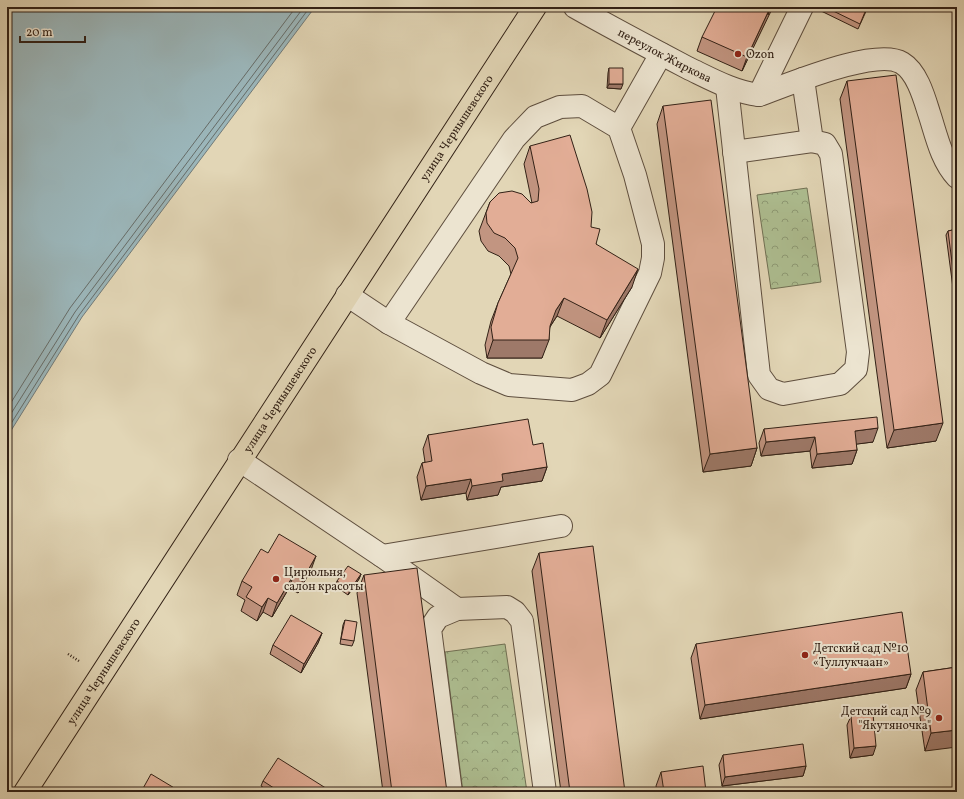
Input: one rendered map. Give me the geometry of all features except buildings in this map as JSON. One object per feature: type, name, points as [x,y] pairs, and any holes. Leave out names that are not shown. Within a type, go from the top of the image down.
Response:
[{"type":"main road","name":"улица Чернышевского","points":[[25,792],[239,460],[535,7]]},
{"type":"street","name":"переулок Жиркова","points":[[575,7],[661,54],[727,87],[748,94],[759,95]]},
{"type":"street","points":[[759,95],[802,7]]},
{"type":"street","points":[[619,128],[661,54]]},
{"type":"street","points":[[759,95],[803,79],[865,60],[890,59],[915,67],[942,152],[950,170],[957,177]]},
{"type":"street","points":[[803,79],[812,141]]},
{"type":"street","points":[[727,87],[734,152],[759,375],[769,389],[783,394],[840,384],[856,369],[858,352],[831,154],[825,144],[812,141],[734,152]]},
{"type":"street","points":[[347,295],[389,323],[481,373],[509,385],[572,390],[588,384],[600,375],[650,273],[653,258],[652,244],[635,175],[619,128],[582,106],[560,107],[535,117],[514,139],[389,323]]},
{"type":"street","points":[[239,460],[382,556],[457,610]]},
{"type":"street","points":[[382,556],[561,526]]},
{"type":"street","points":[[451,792],[430,629],[438,617],[457,610],[507,607],[515,612],[522,621],[545,792]]},
{"type":"path","points":[[68,654],[79,661]]},
{"type":"green space","points":[[807,188],[821,282],[771,289],[757,195]]},
{"type":"green space","points":[[505,644],[527,792],[463,792],[445,652]]},
{"type":"water","points":[[7,7],[315,7],[82,317],[7,437]]},
{"type":"place","name":"Ozon","points":[[738,54]]},
{"type":"place","name":"Цирюльня, салон красоты","points":[[276,579]]},
{"type":"place","name":"Детский сад №10 «Туллукчаан»","points":[[805,655]]},
{"type":"place","name":"Детский сад №9 \"Якутяночка\"","points":[[939,718]]}]
